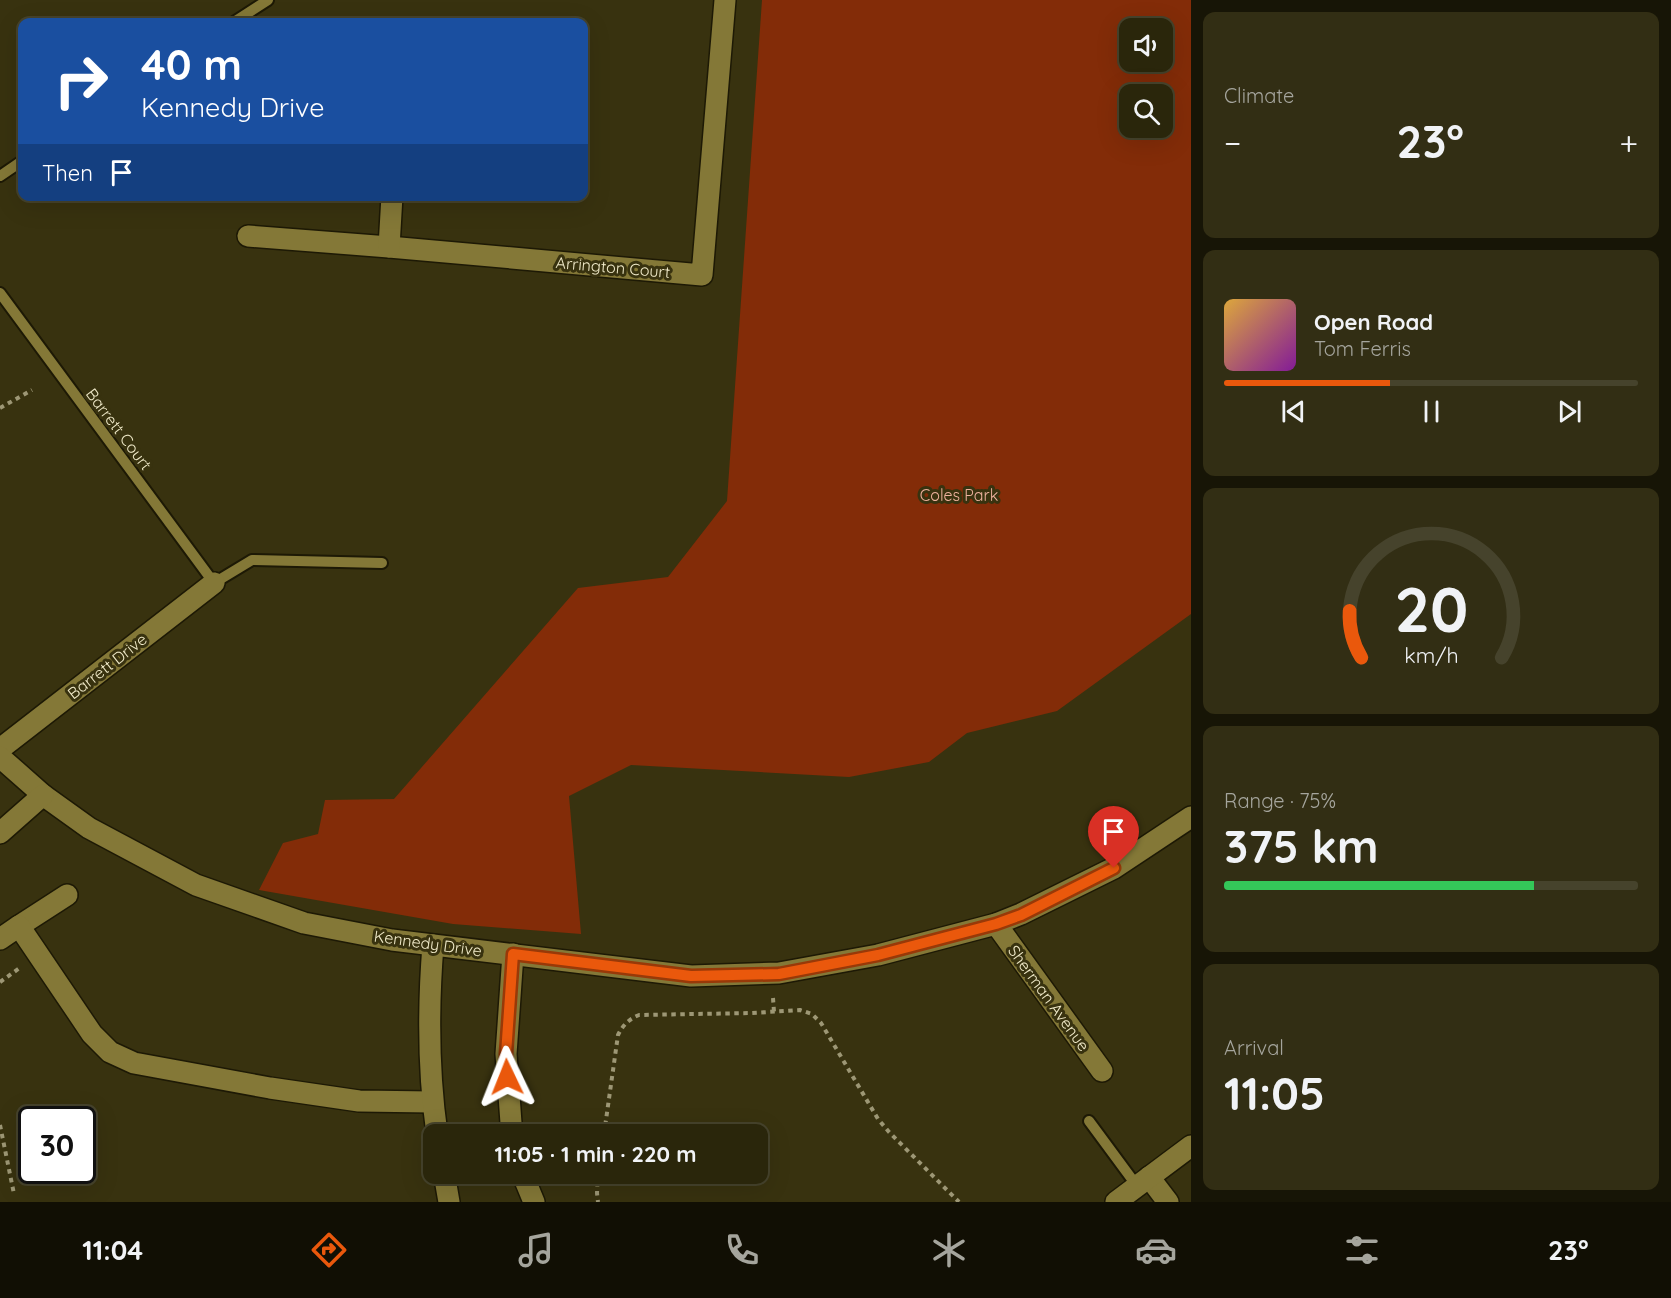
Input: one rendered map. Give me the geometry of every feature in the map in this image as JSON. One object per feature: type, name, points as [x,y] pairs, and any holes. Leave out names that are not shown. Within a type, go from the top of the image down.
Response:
[{"type":"street","name":"Arrington Court","points":[[248,236],[702,275],[725,0]]},
{"type":"street","points":[[389,247],[392,201]]},
{"type":"street","name":"Barrett Drive","points":[[0,749],[214,582]]},
{"type":"street","name":"Kennedy Drive","points":[[0,757],[43,795],[89,828],[196,885],[304,923],[392,940],[691,976],[779,974],[878,955],[996,924],[1021,915],[1114,868],[1191,817]]},
{"type":"street","points":[[0,833],[43,795]]},
{"type":"street","points":[[0,939],[67,895]]},
{"type":"street","name":"Sherman Avenue","points":[[996,924],[1102,1071]]},
{"type":"street","points":[[19,926],[92,1034],[110,1052],[134,1063],[259,1086],[359,1101],[432,1102]]},
{"type":"street","points":[[433,945],[429,1042],[435,1124]]},
{"type":"street","points":[[511,1124],[506,1054],[513,954]]},
{"type":"street","points":[[1116,1202],[1191,1146]]},
{"type":"street","points":[[1143,1181],[1168,1202]]},
{"type":"street","points":[[446,1184],[449,1202]]},
{"type":"street","points":[[527,1184],[534,1202]]},
{"type":"lane","points":[[240,18],[268,0]]},
{"type":"lane","points":[[0,176],[18,164]]},
{"type":"lane","name":"Barrett Court","points":[[0,293],[214,582]]},
{"type":"lane","points":[[214,582],[252,560],[382,563]]},
{"type":"lane","points":[[1089,1120],[1143,1181]]},
{"type":"path","points":[[0,408],[32,390]]},
{"type":"path","points":[[773,998],[774,1012]]},
{"type":"path","points":[[605,1124],[618,1035],[631,1018],[639,1014],[800,1010],[812,1014],[821,1023],[878,1119],[959,1202]]},
{"type":"path","points":[[0,1125],[14,1194]]},
{"type":"path","points":[[597,1184],[598,1202]]},
{"type":"green space","name":"Coles Park","points":[[762,0],[1191,0],[1191,614],[1057,711],[967,733],[929,762],[849,777],[631,765],[569,796],[581,934],[453,924],[259,890],[283,843],[318,834],[325,800],[394,799],[578,588],[668,577],[727,501]]},
{"type":"route","points":[[507,1077],[506,1054],[513,954],[691,976],[779,974],[878,955],[996,924],[1021,915],[1114,868]]}]
